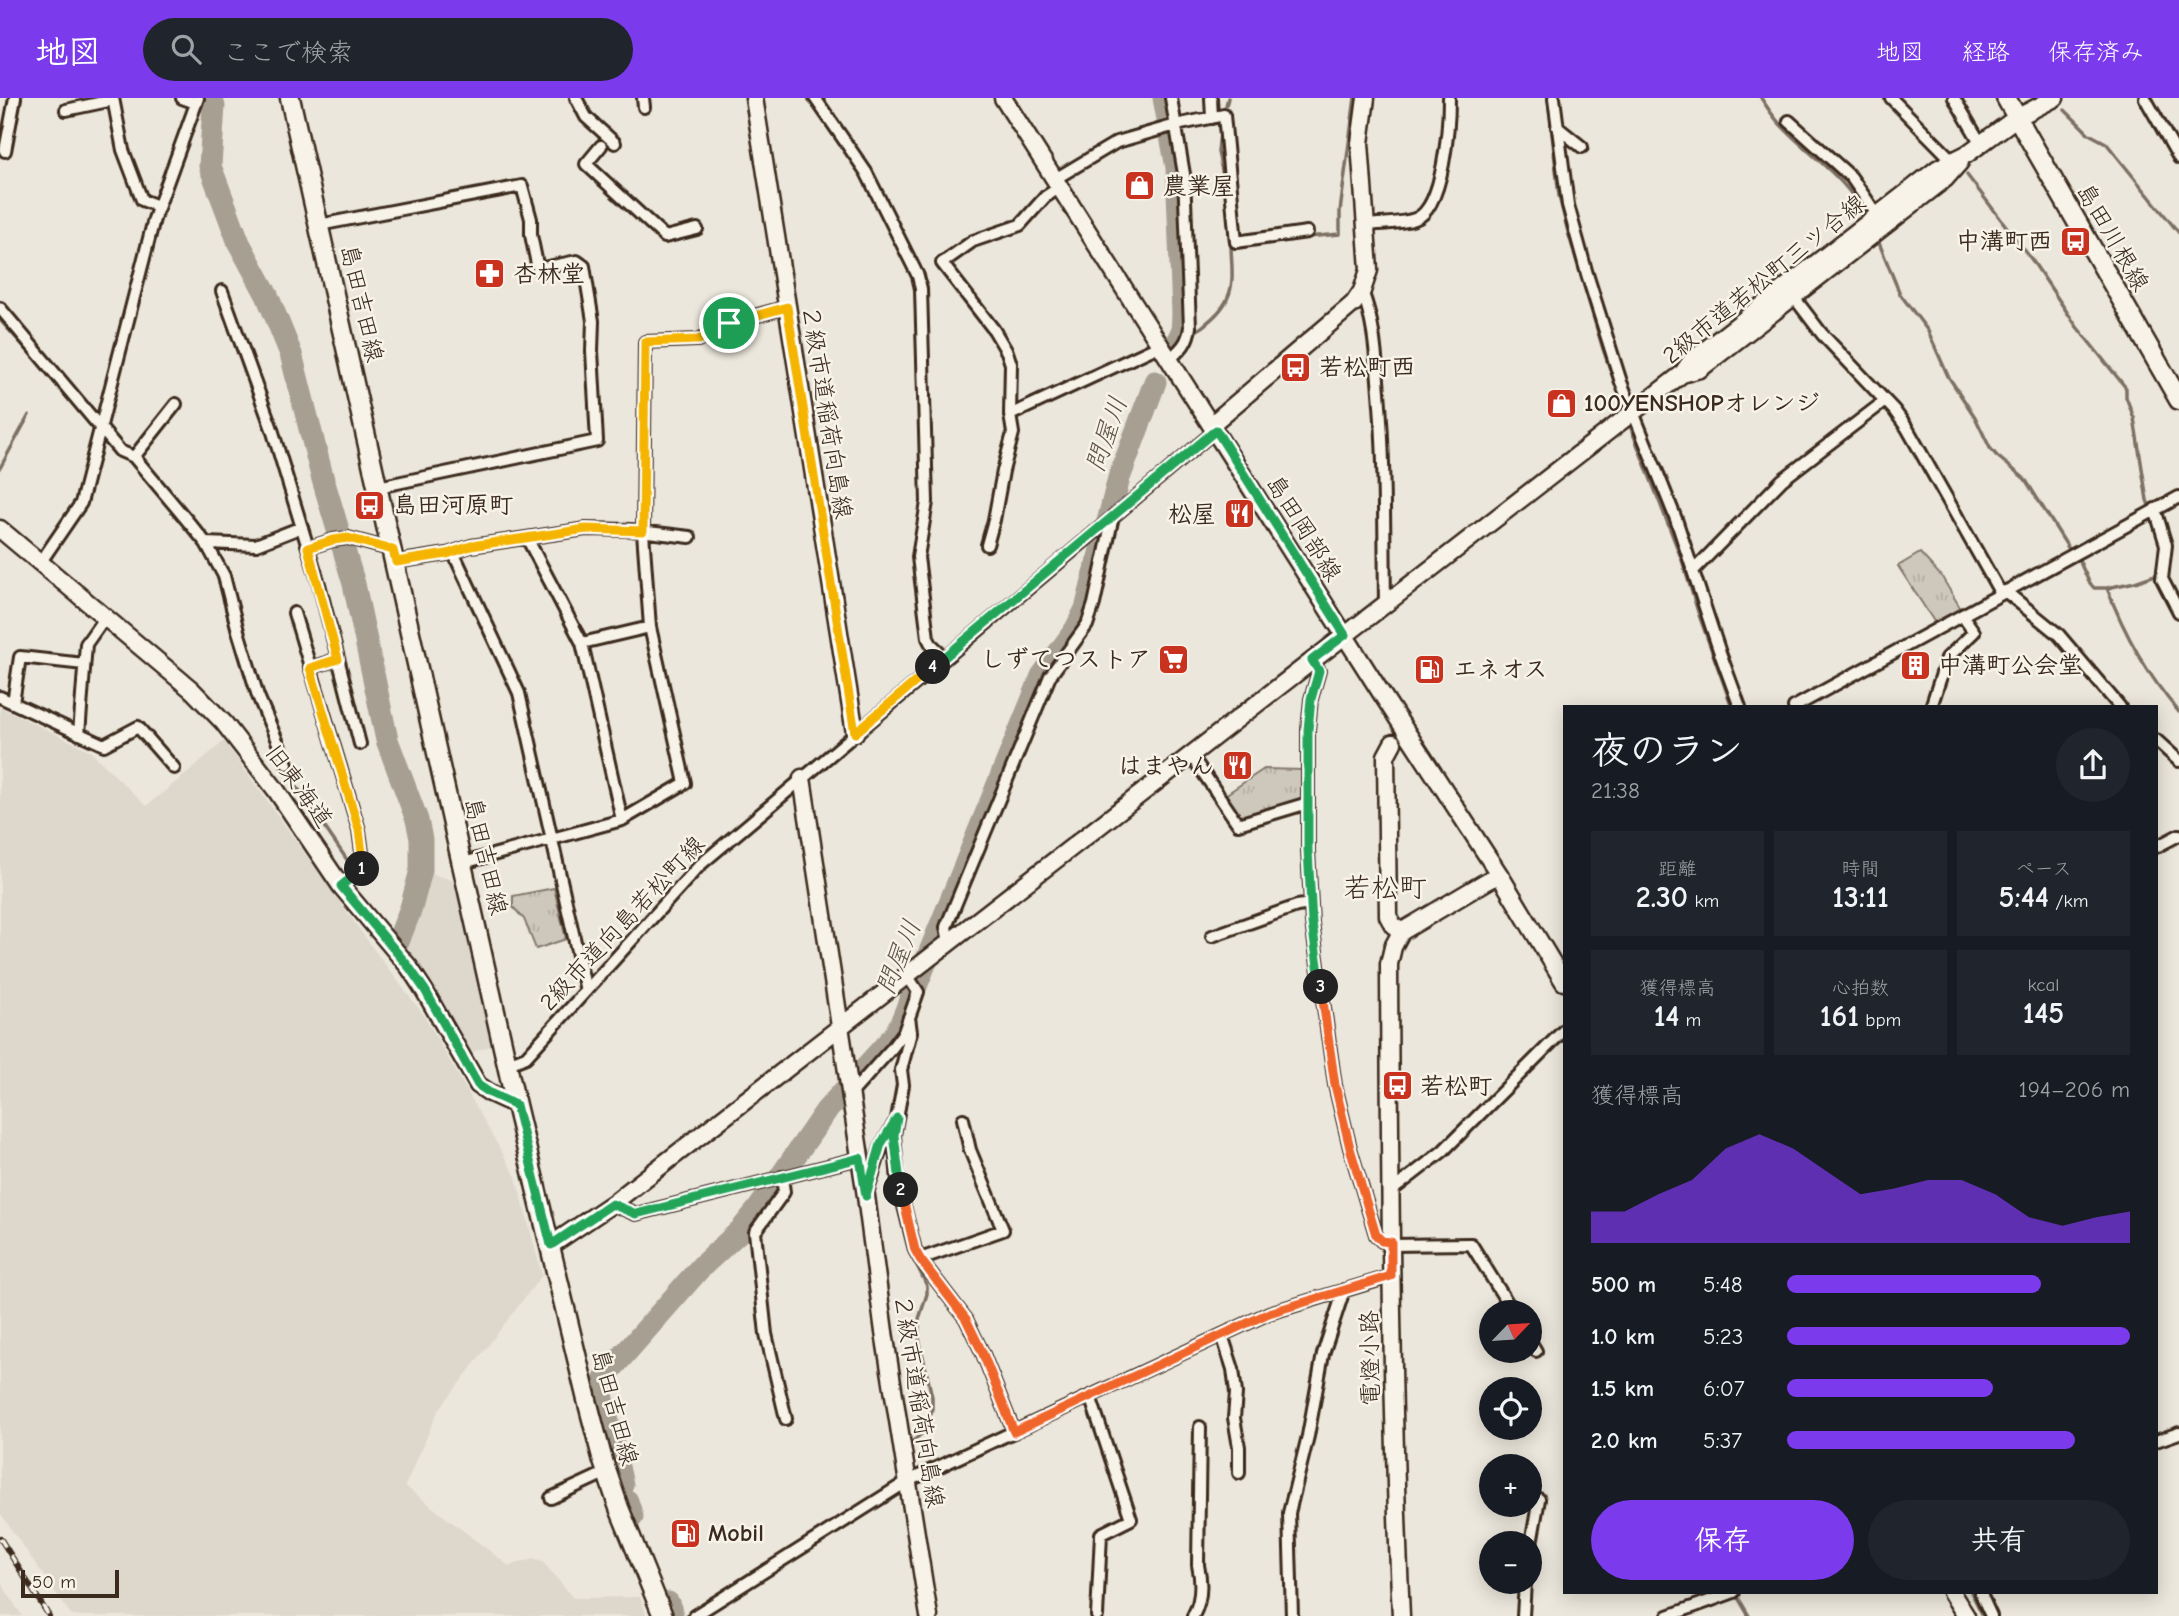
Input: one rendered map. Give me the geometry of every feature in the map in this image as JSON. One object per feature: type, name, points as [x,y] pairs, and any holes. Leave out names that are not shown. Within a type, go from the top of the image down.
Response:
[{"type":"main road","name":"島田吉田線","points":[[290,98],[516,1105],[587,1400],[619,1508],[663,1616]]},
{"type":"main road","name":"島田川根線","points":[[2006,98],[2179,400]]},
{"type":"street","points":[[5,151],[15,98]]},
{"type":"street","points":[[40,563],[82,503],[158,206],[197,101],[182,98]]},
{"type":"street","points":[[576,98],[586,117],[615,143]]},
{"type":"street","name":"２級市道稲荷向島線","points":[[754,98],[855,733]]},
{"type":"street","points":[[816,98],[866,172],[918,276],[921,289],[927,502],[918,557],[928,638],[930,644],[945,657]]},
{"type":"street","name":"島田岡部線","points":[[1003,98],[1499,874],[1563,980]]},
{"type":"street","points":[[1170,359],[1183,348],[1189,338],[1190,327],[1184,174],[1171,98]]},
{"type":"street","points":[[1211,98],[1212,118]]},
{"type":"street","points":[[1214,427],[1354,303],[1362,291],[1369,270],[1360,143],[1366,98]]},
{"type":"street","points":[[1367,225],[1416,219],[1424,214],[1434,199],[1439,181],[1449,98]]},
{"type":"street","points":[[1554,98],[1568,205],[1578,244],[1621,382],[1662,481],[1718,650],[1739,705]]},
{"type":"street","points":[[1891,98],[1960,158],[1945,179],[1790,291],[1822,334],[1894,410],[1907,428],[2003,593],[2059,635],[2118,705]]},
{"type":"street","points":[[1954,98],[1981,144]]},
{"type":"street","name":"2級市道若松町三ツ合線","points":[[551,1245],[612,1204],[1682,374],[1691,361],[1790,291],[1937,169],[1960,158],[2016,118],[2055,98]]},
{"type":"street","points":[[2145,98],[2179,158]]},
{"type":"street","points":[[66,110],[113,99],[123,150],[142,200],[158,206]]},
{"type":"street","points":[[987,545],[1013,433],[1010,415],[1011,364],[994,330],[942,263],[973,241],[1020,225],[1057,183],[1116,142],[1224,115],[1236,242],[1307,232]]},
{"type":"street","points":[[1789,121],[1851,177],[1878,216]]},
{"type":"street","points":[[1557,127],[1582,146]]},
{"type":"street","points":[[601,146],[586,164],[664,237],[697,229]]},
{"type":"street","points":[[320,225],[522,186],[531,219],[531,235],[538,268],[577,261],[584,266],[593,321],[597,441],[378,487]]},
{"type":"street","points":[[222,291],[272,429],[302,527],[360,744]]},
{"type":"street","points":[[1362,291],[1371,313],[1381,415],[1385,604]]},
{"type":"street","points":[[463,863],[622,820],[685,783],[650,627],[643,531],[645,342],[698,340],[729,323],[787,307]]},
{"type":"street","points":[[0,308],[120,451],[134,457],[206,543],[224,576],[258,696],[287,764]]},
{"type":"street","points":[[1010,415],[1161,345]]},
{"type":"street","points":[[1693,571],[1782,480],[1885,401]]},
{"type":"street","points":[[134,457],[177,404]]},
{"type":"street","name":"2級市道向島若松町線","points":[[508,1064],[526,1057],[699,865],[1113,516],[1214,427]]},
{"type":"street","points":[[1798,705],[2179,497]]},
{"type":"street","points":[[2155,509],[2166,545],[2162,579],[2179,612]]},
{"type":"street","points":[[949,942],[946,927],[1050,676],[1087,625],[1113,516]]},
{"type":"street","points":[[206,543],[256,545],[302,527]]},
{"type":"street","name":"旧東海道","points":[[0,529],[192,690],[224,723],[276,790],[341,886],[409,967],[425,990],[478,1085],[516,1105]]},
{"type":"street","points":[[308,548],[348,538],[394,556],[453,552],[471,546],[586,529],[643,531],[690,537]]},
{"type":"street","points":[[527,538],[582,643],[622,820]]},
{"type":"street","points":[[453,552],[519,692],[586,990]]},
{"type":"street","points":[[293,613],[359,830],[364,868],[341,886]]},
{"type":"street","points":[[1932,705],[1947,658],[1975,632],[1962,615]]},
{"type":"street","points":[[79,734],[86,644],[105,617]]},
{"type":"street","points":[[582,643],[650,627]]},
{"type":"street","points":[[13,703],[20,657],[84,664]]},
{"type":"street","points":[[310,668],[338,659]]},
{"type":"street","points":[[1312,660],[1319,671],[1311,699],[1308,730],[1311,904],[1335,1085],[1376,1235],[1391,1244],[1471,1244],[1506,1300]]},
{"type":"street","points":[[0,697],[104,745],[138,727],[174,768]]},
{"type":"street","points":[[2158,742],[2179,761]]},
{"type":"street","points":[[1393,743],[1386,756],[1388,916],[1393,925],[1401,932],[1499,874]]},
{"type":"street","points":[[1191,755],[1238,824],[1308,803]]},
{"type":"street","name":"２級市道稲荷向島線","points":[[802,778],[929,1616]]},
{"type":"street","points":[[2158,846],[2179,835]]},
{"type":"street","points":[[1212,936],[1297,906],[1311,904]]},
{"type":"street","name":"電燈小路","points":[[1401,932],[1393,947],[1390,964],[1391,1276],[1401,1616]]},
{"type":"street","points":[[850,1095],[904,1032],[918,992],[907,975]]},
{"type":"street","points":[[909,1017],[911,1032],[901,1070],[903,1085],[894,1135],[898,1182],[915,1250],[966,1319],[1014,1432]]},
{"type":"street","points":[[1390,1192],[1443,1151],[1563,1031]]},
{"type":"street","points":[[866,1196],[881,1144],[897,1118]]},
{"type":"street","points":[[920,1259],[1003,1230],[970,1150],[963,1119]]},
{"type":"street","points":[[612,1204],[636,1214],[860,1158]]},
{"type":"street","points":[[782,1177],[784,1192],[755,1232],[766,1334],[786,1419]]},
{"type":"street","points":[[694,1616],[908,1481],[1269,1313],[1391,1276]]},
{"type":"street","points":[[1293,1616],[1289,1513],[1308,1436],[1323,1354],[1344,1290]]},
{"type":"street","points":[[1222,1335],[1236,1393],[1234,1418],[1239,1447],[1239,1473]]},
{"type":"street","points":[[1090,1396],[1131,1519],[1101,1534],[1097,1616]]},
{"type":"street","points":[[1192,1616],[1199,1605],[1201,1579],[1198,1565],[1199,1427]]},
{"type":"street","points":[[2158,1440],[2179,1433]]},
{"type":"street","points":[[551,1497],[607,1472]]},
{"type":"street","points":[[1523,1616],[1524,1594]]},
{"type":"street","points":[[1668,1616],[1729,1594]]},
{"type":"street","points":[[1952,1594],[1966,1616]]},
{"type":"street","points":[[1981,1594],[1991,1616]]},
{"type":"street","points":[[1704,1603],[1708,1616]]},
{"type":"shaded area","points":[[0,707],[89,750],[146,806],[224,741],[423,1014],[516,1177],[542,1275],[438,1411],[405,1486],[509,1566],[533,1559],[543,1562],[573,1598],[640,1597],[647,1616],[72,1616],[0,1513]]},
{"type":"shaded area","points":[[429,873],[454,881],[493,1045],[469,1053],[430,983],[403,944]]},
{"type":"shaded area","points":[[0,1581],[22,1616],[0,1616]]},
{"type":"green space","points":[[1920,553],[1942,577],[1961,609],[1935,623],[1898,566]]},
{"type":"green space","points":[[1264,769],[1303,770],[1301,801],[1247,818],[1236,814],[1225,795]]},
{"type":"green space","points":[[554,888],[566,939],[536,949],[524,919],[513,907],[513,896]]},
{"type":"waterway","name":"問屋川","points":[[1164,98],[1177,168],[1183,314],[1182,332],[1177,342]]},
{"type":"waterway","points":[[1224,113],[1228,98]]},
{"type":"waterway","points":[[1307,237],[1340,234],[1340,211],[1355,98]]},
{"type":"waterway","points":[[1548,98],[1559,196],[1603,349],[1625,412]]},
{"type":"waterway","points":[[1761,98],[1781,125],[1839,179],[1867,219]]},
{"type":"waterway","points":[[214,106],[210,166],[239,243],[267,295],[291,354],[322,476],[354,584],[387,740],[417,820],[421,839],[421,870],[399,939]]},
{"type":"waterway","points":[[2065,110],[2089,134],[2106,143],[2179,233]]},
{"type":"waterway","points":[[1221,124],[1218,152],[1226,188]]},
{"type":"waterway","points":[[1967,175],[2032,260],[2077,327],[2126,388],[2151,511]]},
{"type":"waterway","points":[[1227,206],[1230,244]]},
{"type":"waterway","points":[[1877,238],[1900,294],[1928,331],[1948,376],[1975,417],[1990,448],[2025,479],[2069,549],[2079,560],[2094,588],[2107,588],[2138,653],[2179,712]]},
{"type":"waterway","points":[[1192,334],[1218,313],[1226,302],[1231,285],[1233,245]]},
{"type":"waterway","points":[[0,320],[48,373]]},
{"type":"waterway","name":"問屋川","points":[[1177,342],[1185,337]]},
{"type":"waterway","name":"問屋川","points":[[622,1485],[601,1390],[607,1374],[701,1267],[741,1230],[826,1111],[894,1036],[1042,676],[1076,629],[1086,609],[1119,478],[1155,382]]},
{"type":"waterway","points":[[0,468],[29,415]]},
{"type":"waterway","points":[[1629,423],[1682,560],[1731,705]]},
{"type":"waterway","points":[[122,457],[133,464],[177,514],[198,541],[215,570],[241,664],[268,732]]},
{"type":"waterway","points":[[2107,588],[2158,574],[2158,570]]},
{"type":"waterway","points":[[283,765],[352,867]]},
{"type":"waterway","points":[[907,1446],[925,1431],[932,1410],[932,1397],[919,1339],[919,1319],[927,1286],[911,1253]]},
{"type":"waterway","name":"問屋川","points":[[627,1501],[632,1517]]},
{"type":"waterway","points":[[1736,1594],[1749,1616]]},
{"type":"waterway","points":[[1972,1594],[1983,1616]]},
{"type":"waterway","name":"問屋川","points":[[668,1603],[672,1614]]},
{"type":"railway","points":[[0,1538],[49,1616]]},
{"type":"place","name":"農業屋","points":[[1140,186]]},
{"type":"place","name":"中溝町西","points":[[2075,241]]},
{"type":"place","name":"杏林堂","points":[[490,274]]},
{"type":"place","name":"若松町西","points":[[1296,367]]},
{"type":"place","name":"100YENSHOPオレンジ","points":[[1561,403]]},
{"type":"place","name":"島田河原町","points":[[370,505]]},
{"type":"place","name":"松屋","points":[[1239,514]]},
{"type":"place","name":"しずてつストア","points":[[1174,659]]},
{"type":"place","name":"中溝町公会堂","points":[[1915,665]]},
{"type":"place","name":"エネオス","points":[[1430,669]]},
{"type":"place","name":"はまやん","points":[[1237,766]]},
{"type":"place","name":"若松町","points":[[1397,1086]]},
{"type":"place","name":"Mobil","points":[[685,1533]]},
{"type":"district","name":"若松町","points":[[1385,887]]},
{"type":"route","points":[[787,307],[855,733],[1216,430],[1345,635],[1312,660],[1319,671],[1311,699],[1308,730],[1308,850],[1312,923],[1335,1085],[1350,1148],[1376,1235],[1382,1241],[1391,1242],[1391,1276],[1269,1313],[1014,1432],[966,1319],[915,1250],[898,1182],[894,1135],[897,1118],[881,1144],[866,1196],[860,1158],[636,1214],[612,1204],[551,1245],[516,1105],[478,1085],[425,990],[341,886],[364,868],[359,830],[310,668],[338,659],[308,548],[348,538],[393,550],[396,562],[447,554],[471,546],[586,529],[643,531],[645,342],[698,340],[729,323],[787,307]]}]
